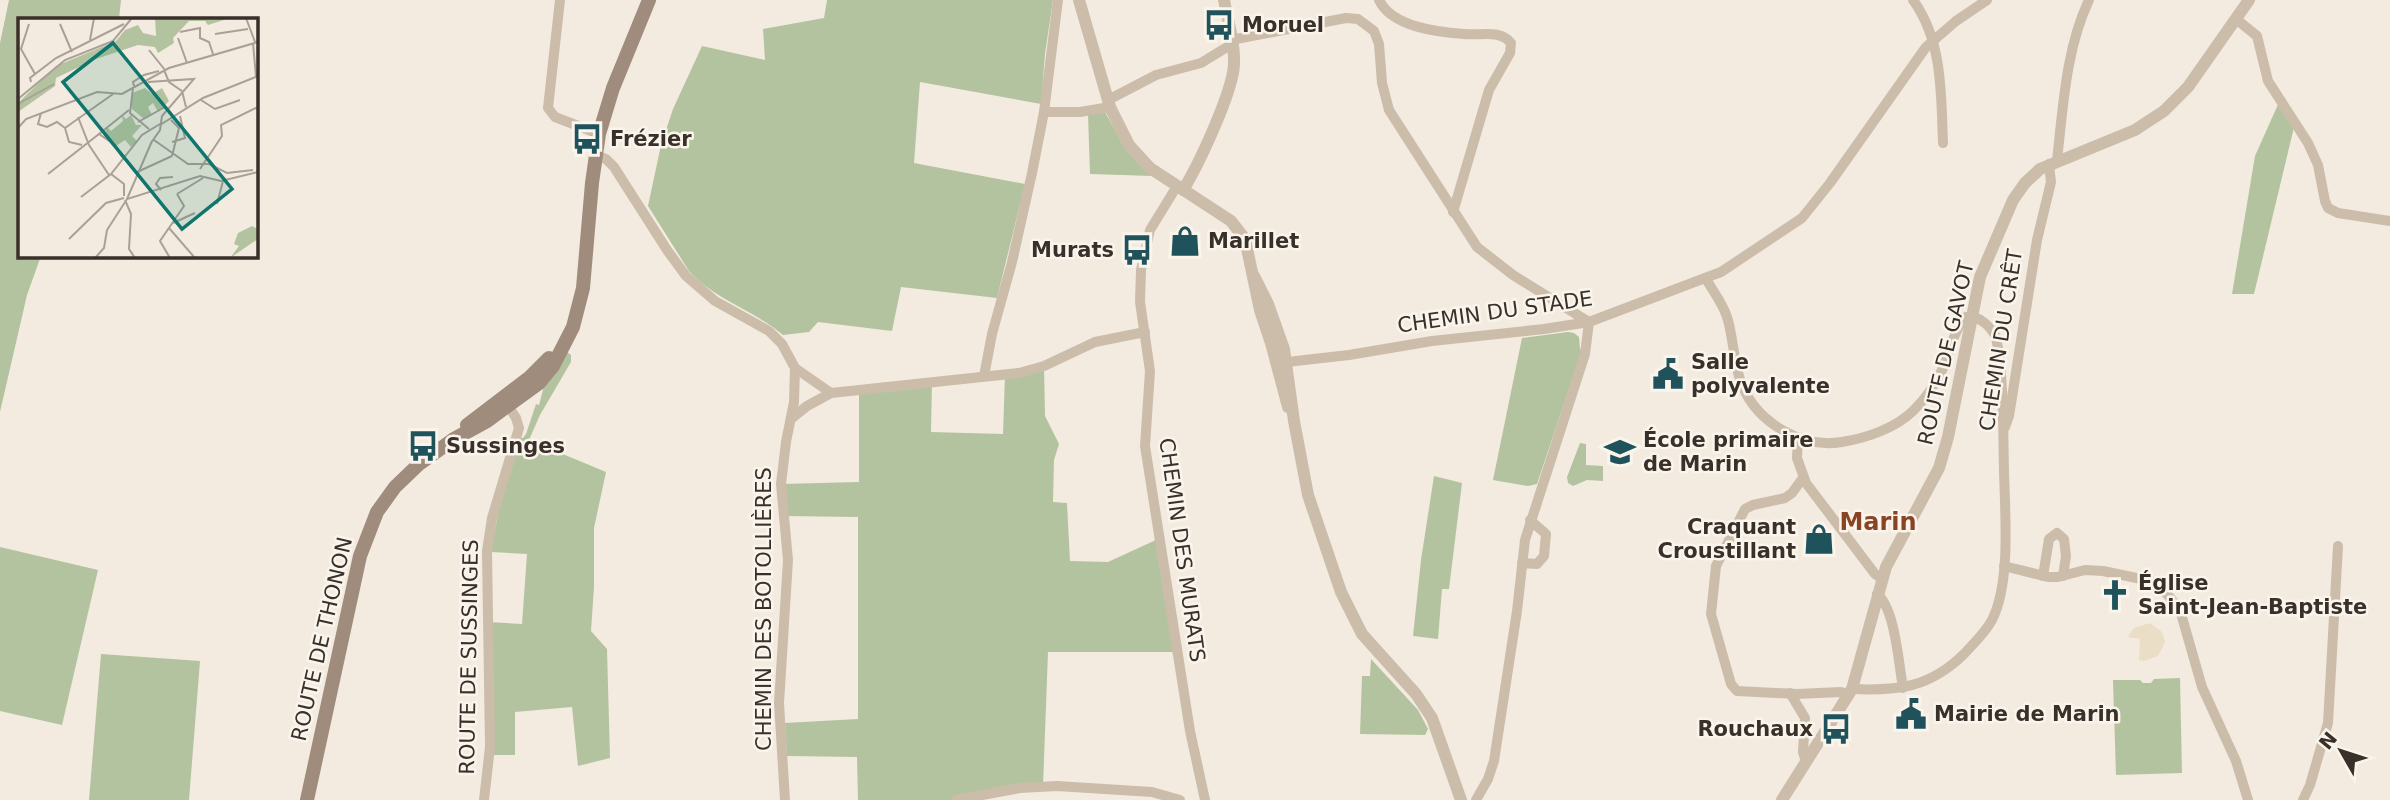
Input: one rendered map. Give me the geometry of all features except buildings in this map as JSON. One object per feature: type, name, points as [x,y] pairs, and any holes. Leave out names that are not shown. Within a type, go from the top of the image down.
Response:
[{"type":"main road","name":"ROUTE DE THONON","points":[[307,800],[358,566],[370,526],[381,505],[413,468],[454,439],[482,425],[505,402],[547,375],[576,318],[583,288],[599,134],[613,88],[649,0]]},
{"type":"street","points":[[559,0],[548,108],[555,117],[599,134]]},
{"type":"street","points":[[984,376],[992,334],[1016,246],[1044,112],[1058,0]]},
{"type":"street","points":[[1079,0],[1109,103],[1123,136],[1150,168],[1237,226],[1248,246],[1260,310],[1282,362],[1282,388],[1294,421],[1314,515],[1346,603],[1369,644],[1416,694],[1432,718],[1461,800]]},
{"type":"street","points":[[1180,188],[1210,135],[1232,79],[1235,62],[1224,0]]},
{"type":"street","points":[[1379,0],[1384,9],[1394,16],[1420,26],[1464,34],[1500,35],[1511,43],[1508,57],[1489,90],[1453,212]]},
{"type":"street","points":[[1913,0],[1922,13],[1932,41],[1940,80],[1943,143]]},
{"type":"street","name":"CHEMIN DU STADE","points":[[1282,362],[1589,322],[1729,268],[1802,218],[1932,41],[1987,0]]},
{"type":"street","name":"CHEMIN DU CRÊT","points":[[1803,478],[1785,498],[1753,505],[1742,513],[1714,573],[1711,601],[1713,621],[1734,690],[1743,693],[1790,693],[1903,688],[1944,671],[1985,631],[1997,607],[2004,566],[2003,430],[2009,416],[2037,240],[2048,194],[2068,75],[2089,0]]},
{"type":"street","name":"ROUTE DE GAVOT","points":[[1782,800],[1850,692],[1877,594],[1891,555],[1929,489],[1943,457],[1984,266],[2008,209],[2025,183],[2053,162],[2135,130],[2164,111],[2188,87],[2249,0]]},
{"type":"street","points":[[1044,112],[1080,112],[1109,103],[1156,75],[1201,63],[1232,42],[1346,18],[1358,19],[1369,26],[1377,37],[1382,83],[1389,110],[1477,247],[1589,322],[1585,354],[1530,520],[1494,761],[1476,800]]},
{"type":"street","points":[[2236,19],[2257,36],[2268,81],[2304,136],[2318,164],[2328,208],[2338,213],[2390,221]]},
{"type":"street","points":[[595,155],[606,159],[614,167],[667,250],[687,276],[715,301],[776,337],[795,368],[831,393]]},
{"type":"street","name":"CHEMIN DES MURATS","points":[[1180,188],[1153,223],[1144,251],[1139,294],[1150,370],[1145,431],[1147,466],[1190,731],[1205,800]]},
{"type":"street","points":[[1706,279],[1727,318],[1737,368],[1749,397],[1773,424],[1798,437],[1819,443],[1836,443],[1888,428],[1909,415],[1941,372],[1962,321],[1973,316],[1986,324],[1996,337],[2003,430]]},
{"type":"street","points":[[792,418],[807,405],[831,393],[999,375],[1038,368],[1095,342],[1145,332]]},
{"type":"street","name":"CHEMIN DES BOTOLLIÈRES","points":[[785,800],[779,703],[788,568],[781,493],[783,459],[792,418],[795,368]]},
{"type":"street","name":"ROUTE DE SUSSINGES","points":[[484,800],[490,747],[486,551],[492,518],[518,433],[518,422],[505,402]]},
{"type":"street","points":[[1798,437],[1797,458],[1803,478],[1875,574],[1882,579]]},
{"type":"street","points":[[1522,563],[1537,564],[1544,556],[1546,534],[1530,520]]},
{"type":"street","points":[[2042,576],[2049,539],[2057,533],[2064,539],[2066,556],[2063,576]]},
{"type":"street","points":[[2302,800],[2310,785],[2329,716],[2338,546]]},
{"type":"street","points":[[2004,566],[2042,576],[2063,576],[2091,569],[2151,581],[2172,599],[2180,610],[2202,687],[2235,761],[2248,800]]},
{"type":"street","points":[[1877,594],[1882,598],[1892,627],[1903,688]]},
{"type":"street","points":[[1790,693],[1805,718],[1802,752],[1806,762]]},
{"type":"street","points":[[956,800],[1020,788],[1056,786],[1152,792],[1180,800]]},
{"type":"green space","points":[[9,0],[121,0],[119,18],[18,18],[18,257],[41,257],[27,295],[0,412],[0,43]]},
{"type":"green space","points":[[827,0],[1053,0],[1041,104],[920,82],[914,163],[1025,184],[997,298],[901,287],[892,331],[818,322],[809,332],[783,335],[699,281],[689,271],[648,206],[661,145],[673,109],[702,46],[765,60],[763,29],[824,18]]},
{"type":"green space","points":[[2280,100],[2295,123],[2254,294],[2232,294],[2255,156]]},
{"type":"green space","points":[[1105,112],[1131,154],[1153,176],[1090,174],[1088,114]]},
{"type":"green space","points":[[1568,332],[1579,337],[1582,350],[1537,484],[1528,486],[1493,480],[1522,338]]},
{"type":"green space","points":[[567,352],[571,355],[571,362],[540,415],[529,440],[606,472],[594,528],[591,631],[607,649],[610,758],[578,766],[572,707],[515,712],[515,755],[490,755],[488,622],[522,624],[527,554],[491,552],[499,508],[521,438],[526,434],[536,404],[539,405],[544,386]]},
{"type":"green space","points":[[1044,366],[1045,416],[1059,444],[1054,460],[1053,502],[1067,503],[1070,561],[1108,562],[1158,539],[1177,652],[1048,652],[1043,786],[956,800],[858,800],[857,757],[787,756],[785,723],[858,719],[858,517],[784,516],[781,484],[859,482],[859,391],[932,382],[931,432],[1003,434],[1005,375]]},
{"type":"green space","points":[[1580,443],[1586,444],[1586,465],[1603,466],[1603,481],[1587,480],[1573,486],[1568,483],[1567,477]]},
{"type":"green space","points":[[1434,476],[1462,483],[1449,589],[1442,589],[1438,639],[1413,636]]},
{"type":"green space","points":[[0,547],[98,570],[62,725],[0,711]]},
{"type":"green space","points":[[101,654],[200,661],[189,800],[89,800]]},
{"type":"green space","points":[[1371,659],[1418,710],[1428,729],[1425,735],[1360,734],[1362,676],[1370,676]]},
{"type":"green space","points":[[2180,678],[2182,773],[2116,775],[2113,680],[2140,680],[2143,683],[2151,683],[2154,679]]},
{"type":"shaded area","points":[[2150,623],[2162,632],[2165,642],[2158,656],[2139,660],[2140,639],[2128,637],[2134,628]]},
{"type":"place","name":"Moruel","points":[[1219,25]]},
{"type":"place","name":"Frézier","points":[[587,139]]},
{"type":"place","name":"Marillet","points":[[1185,241]]},
{"type":"place","name":"Murats","points":[[1137,250]]},
{"type":"place","name":"Salle polyvalente","points":[[1668,374]]},
{"type":"place","name":"Sussinges","points":[[423,446]]},
{"type":"place","name":"École primaire de Marin","points":[[1620,452]]},
{"type":"place","name":"Craquant Croustillant","points":[[1819,539]]},
{"type":"place","name":"Église Saint-Jean-Baptiste","points":[[2115,595]]},
{"type":"place","name":"Mairie de Marin","points":[[1911,714]]},
{"type":"place","name":"Rouchaux","points":[[1836,729]]},
{"type":"district","name":"Marin","points":[[1878,522]]}]
